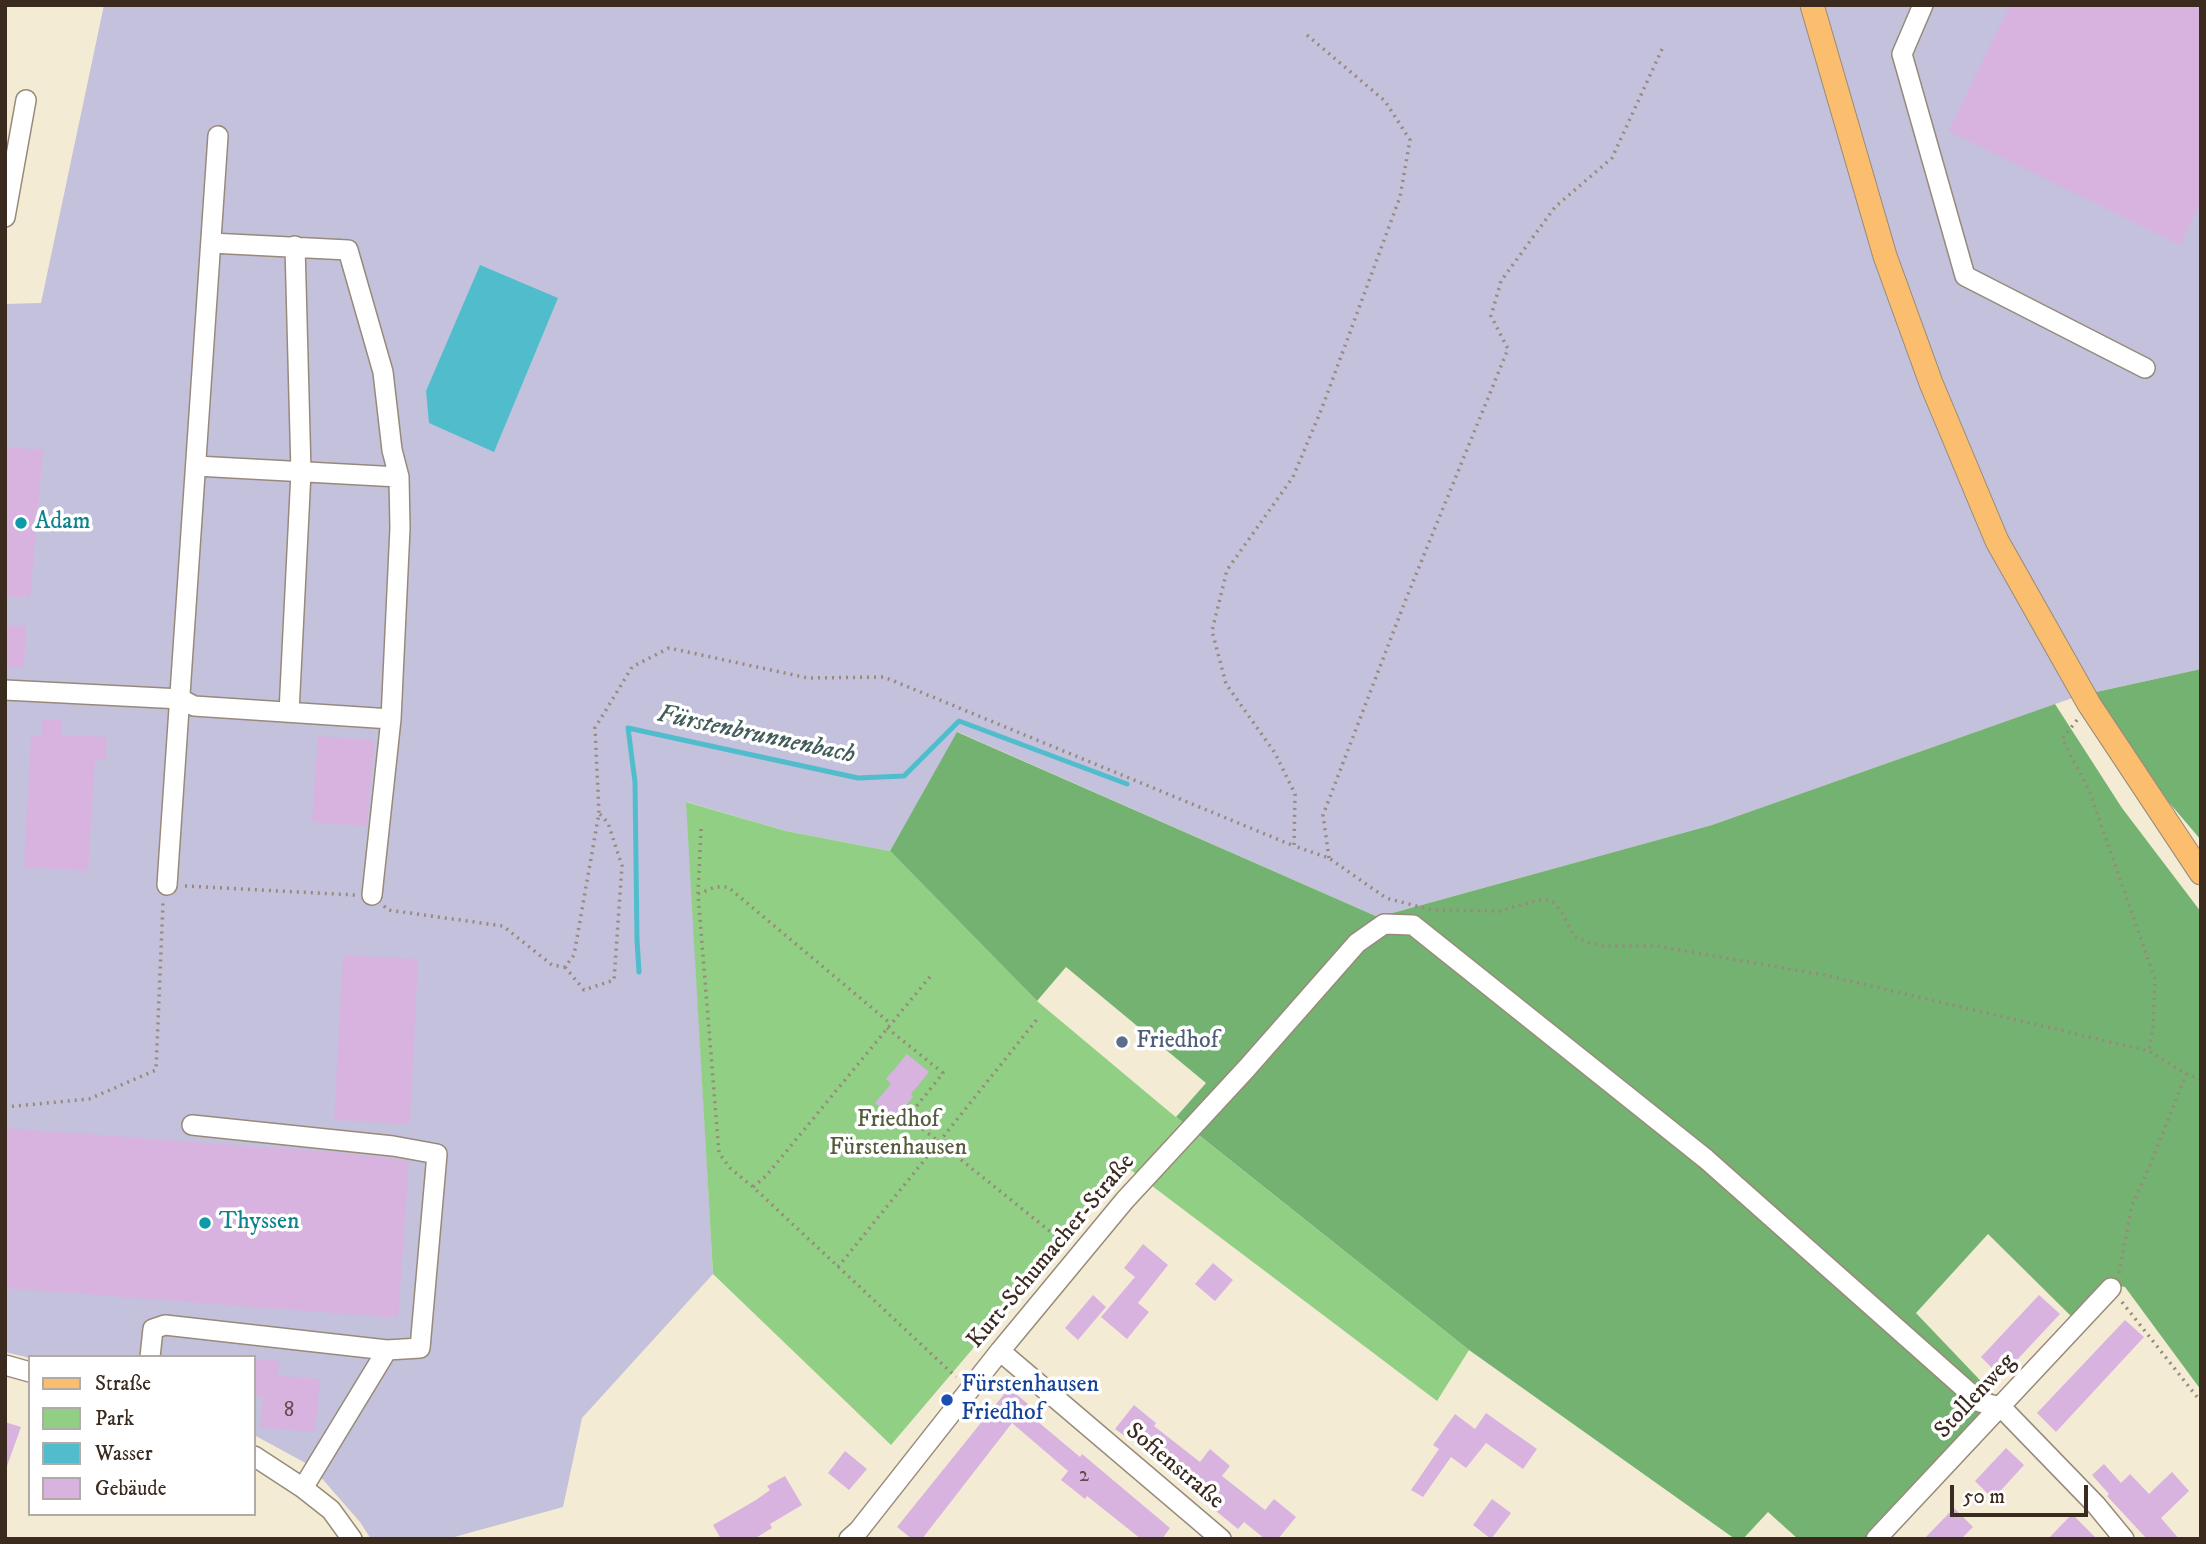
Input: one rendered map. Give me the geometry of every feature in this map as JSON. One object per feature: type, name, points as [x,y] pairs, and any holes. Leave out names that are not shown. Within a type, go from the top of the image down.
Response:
[{"type":"main road","points":[[1811,5],[1885,256],[1931,383],[1997,541],[2090,704],[2201,873]]},
{"type":"street","points":[[1923,5],[1902,54],[1965,276],[2145,369]]},
{"type":"street","points":[[5,217],[11,141],[26,100]]},
{"type":"street","points":[[167,885],[218,136]]},
{"type":"street","points":[[211,243],[348,250],[383,372],[392,450],[399,477],[400,528],[391,719],[372,895]]},
{"type":"street","points":[[289,712],[301,472],[295,246]]},
{"type":"street","points":[[196,467],[399,477]]},
{"type":"street","points":[[5,690],[181,699],[194,706],[391,719]]},
{"type":"street","name":"Kurt-Schumacher-Straße","points":[[849,1539],[1125,1200],[1247,1068],[1357,943],[1384,924],[1413,925],[1706,1159],[1980,1402],[2001,1407]]},
{"type":"street","points":[[150,1355],[153,1329],[164,1325],[387,1350],[420,1348],[437,1154],[393,1146],[192,1125]]},
{"type":"street","name":"Stollenweg","points":[[1876,1539],[2111,1288]]},
{"type":"street","points":[[303,1488],[387,1350]]},
{"type":"street","name":"Sofienstraße","points":[[1000,1351],[1221,1539]]},
{"type":"street","points":[[5,1364],[28,1371]]},
{"type":"street","points":[[2001,1407],[2096,1504],[2124,1539]]},
{"type":"street","points":[[256,1457],[331,1510],[352,1539]]},
{"type":"path","points":[[1294,846],[1295,794],[1275,753],[1226,684],[1212,631],[1227,570],[1293,477],[1322,408],[1400,197],[1410,140],[1385,101],[1307,35]]},
{"type":"path","points":[[1329,858],[1324,815],[1406,599],[1508,349],[1491,316],[1501,281],[1555,207],[1612,158],[1663,47]]},
{"type":"path","points":[[565,967],[574,954],[599,813],[595,728],[632,667],[669,648],[808,678],[884,677],[1329,858],[1386,898],[1432,910],[1500,911],[1542,899],[1553,902],[1574,936],[1586,942],[1603,946],[1656,946],[1824,975],[2149,1051],[2201,1080]]},
{"type":"path","points":[[2090,704],[2062,739],[2089,790],[2155,979],[2149,1051]]},
{"type":"path","points":[[5,1107],[89,1099],[156,1070],[164,885],[372,895],[388,910],[503,926],[552,965],[565,967],[584,990],[614,980],[622,866],[608,823],[599,813]]},
{"type":"path","points":[[701,829],[698,894],[719,1153],[730,1168],[970,1389]]},
{"type":"path","points":[[698,894],[715,887],[728,887],[943,1073],[908,1117],[1080,1255]]},
{"type":"path","points":[[753,1187],[766,1176],[933,973]]},
{"type":"path","points":[[838,1268],[1038,1018]]},
{"type":"path","points":[[2186,1074],[2132,1205],[2121,1266],[2116,1283],[2111,1288],[2201,1402]]},
{"type":"shaded area","points":[[104,5],[2201,5],[2201,669],[2078,696],[1712,825],[1378,917],[958,732],[890,851],[786,831],[687,802],[713,1274],[582,1418],[563,1507],[447,1539],[371,1539],[360,1522],[311,1466],[256,1436],[256,1355],[28,1355],[28,1358],[5,1352],[5,304],[41,303]]},
{"type":"green space","points":[[2201,669],[2201,840],[2078,696]]},
{"type":"green space","points":[[2055,704],[2122,808],[2201,912],[2201,1390],[2125,1287],[2104,1283],[2072,1317],[1988,1234],[1916,1313],[1997,1398],[1866,1539],[1798,1539],[1768,1512],[1743,1539],[1735,1539],[1469,1350],[1176,1117],[1206,1083],[1066,967],[1037,1001],[890,851],[957,732],[1378,917],[1712,825]]},
{"type":"green space","name":"Friedhof Fürstenhausen","points":[[686,802],[786,831],[890,851],[1037,1001],[1172,1114],[1469,1350],[1437,1401],[1127,1167],[891,1445],[713,1274]]},
{"type":"water","points":[[480,265],[558,298],[494,452],[429,423],[426,391]]},
{"type":"building","points":[[2010,5],[2201,5],[2201,203],[2180,245],[1948,131]]},
{"type":"building","name":"Adam","points":[[5,447],[43,450],[30,598],[5,596]]},
{"type":"building","points":[[7,625],[26,626],[24,668],[5,667]]},
{"type":"building","points":[[42,719],[62,720],[61,735],[107,737],[106,760],[95,759],[88,871],[24,867],[31,735],[41,736]]},
{"type":"building","points":[[318,736],[374,740],[367,826],[312,822]]},
{"type":"building","points":[[343,955],[418,959],[410,1124],[334,1120]]},
{"type":"building","points":[[907,1054],[929,1072],[895,1119],[875,1103],[891,1084],[886,1079]]},
{"type":"building","name":"Thyssen","points":[[5,1128],[345,1153],[409,1161],[398,1318],[5,1288]]},
{"type":"building","points":[[1143,1244],[1168,1265],[1138,1303],[1149,1312],[1127,1339],[1101,1317],[1135,1277],[1124,1268]]},
{"type":"building","points":[[1213,1263],[1233,1280],[1215,1301],[1195,1284]]},
{"type":"building","points":[[1093,1295],[1106,1307],[1078,1340],[1065,1328]]},
{"type":"building","points":[[2039,1295],[2060,1314],[2001,1377],[1981,1357]]},
{"type":"building","points":[[2125,1320],[2144,1337],[2056,1432],[2037,1413]]},
{"type":"building","points":[[256,1359],[279,1361],[278,1376],[320,1379],[315,1432],[260,1428],[263,1397],[256,1396]]},
{"type":"building","points":[[1009,1388],[1028,1404],[1024,1410],[1080,1457],[1082,1454],[1170,1528],[1162,1539],[1141,1539],[1087,1496],[1085,1499],[1061,1480],[1068,1471],[1012,1423],[922,1539],[912,1539],[897,1527]]},
{"type":"building","points":[[1134,1405],[1156,1423],[1154,1426],[1200,1462],[1210,1449],[1230,1466],[1222,1476],[1265,1510],[1274,1499],[1296,1517],[1278,1539],[1265,1539],[1244,1522],[1238,1529],[1216,1511],[1219,1507],[1115,1429]]},
{"type":"building","points":[[1486,1413],[1537,1449],[1523,1469],[1486,1443],[1466,1468],[1451,1457],[1423,1497],[1411,1490],[1439,1449],[1433,1445],[1455,1414],[1475,1429]]},
{"type":"building","points":[[5,1422],[21,1427],[7,1466],[5,1465]]},
{"type":"building","points":[[2006,1448],[2024,1465],[1993,1499],[1975,1481]]},
{"type":"building","points":[[845,1451],[867,1469],[849,1490],[828,1473]]},
{"type":"building","points":[[2104,1464],[2121,1483],[2130,1474],[2149,1494],[2172,1472],[2189,1491],[2161,1518],[2179,1539],[2147,1539],[2107,1496],[2109,1494],[2092,1475]]},
{"type":"building","points":[[785,1476],[802,1505],[770,1524],[772,1528],[754,1539],[721,1539],[713,1525],[756,1500],[770,1490],[767,1486]]},
{"type":"building","points":[[1492,1499],[1511,1513],[1491,1539],[1473,1525]]},
{"type":"building","points":[[1954,1508],[1973,1527],[1961,1539],[1924,1539]]},
{"type":"building","points":[[2072,1514],[2097,1539],[2048,1539]]},
{"type":"waterway","name":"Fürstenbrunnenbach","points":[[639,972],[635,782],[628,728],[858,778],[904,776],[959,721],[1127,784]]},
{"type":"place","name":"Adam","points":[[21,523]]},
{"type":"place","name":"Friedhof","points":[[1122,1042]]},
{"type":"place","name":"Thyssen","points":[[205,1223]]},
{"type":"place","name":"Fürstenhausen Friedhof","points":[[947,1400]]}]
